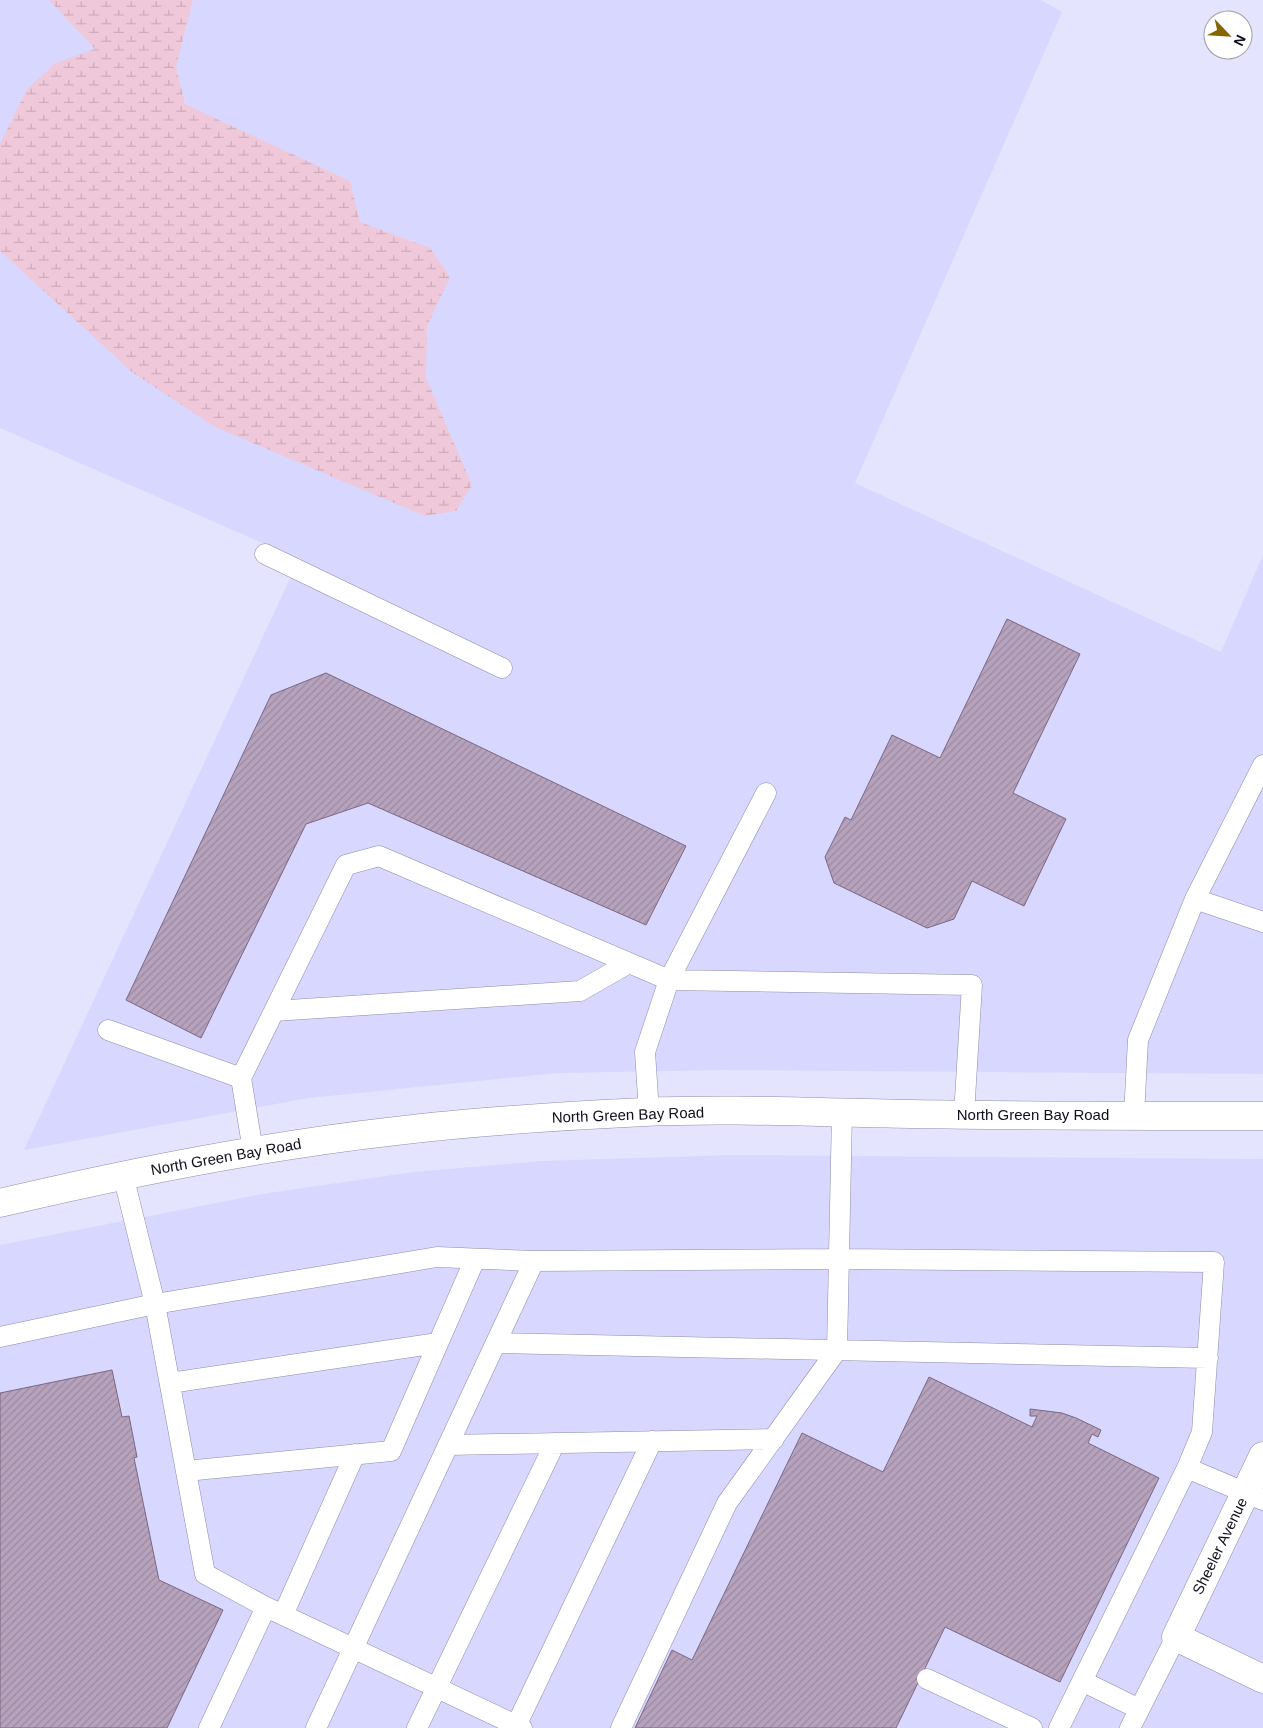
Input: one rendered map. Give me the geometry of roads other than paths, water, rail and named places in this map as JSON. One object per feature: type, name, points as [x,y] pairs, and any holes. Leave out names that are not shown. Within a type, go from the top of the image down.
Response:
[{"type":"main road","name":"North Green Bay Road","points":[[0,1202],[123,1175],[253,1151],[403,1130],[496,1121],[649,1112],[1263,1116]]},
{"type":"main road","name":"Sheeler Avenue","points":[[1176,1637],[1254,1496],[1263,1456]]},
{"type":"main road","points":[[1176,1637],[1263,1679]]},
{"type":"lane","points":[[265,554],[502,668]]},
{"type":"lane","points":[[1134,1116],[1138,1040],[1195,899],[1263,765]]},
{"type":"lane","points":[[649,1112],[645,1052],[669,980],[766,793]]},
{"type":"lane","points":[[253,1151],[241,1078],[346,865],[379,856],[669,980],[972,985],[964,1115]]},
{"type":"lane","points":[[1195,899],[1263,922]]},
{"type":"lane","points":[[274,1011],[580,991],[628,964]]},
{"type":"lane","points":[[108,1030],[241,1078]]},
{"type":"lane","points":[[621,1728],[727,1503],[837,1350],[842,1113]]},
{"type":"lane","points":[[123,1175],[155,1304],[205,1574],[275,1611],[518,1727],[652,1441]]},
{"type":"lane","points":[[0,1337],[155,1304],[437,1257],[534,1261],[839,1259],[1214,1262],[1202,1432],[1187,1468],[1059,1728]]},
{"type":"lane","points":[[186,1470],[391,1451],[475,1259]]},
{"type":"lane","points":[[316,1728],[534,1261]]},
{"type":"lane","points":[[170,1383],[438,1343]]},
{"type":"lane","points":[[496,1343],[1208,1358]]},
{"type":"lane","points":[[448,1445],[774,1439]]},
{"type":"lane","points":[[417,1728],[555,1443]]},
{"type":"lane","points":[[208,1728],[275,1611],[356,1454]]},
{"type":"lane","points":[[1187,1468],[1254,1496]]},
{"type":"lane","points":[[1130,1728],[1176,1637]]},
{"type":"lane","points":[[927,1679],[1032,1728]]},
{"type":"lane","points":[[1082,1681],[1139,1709]]}]
